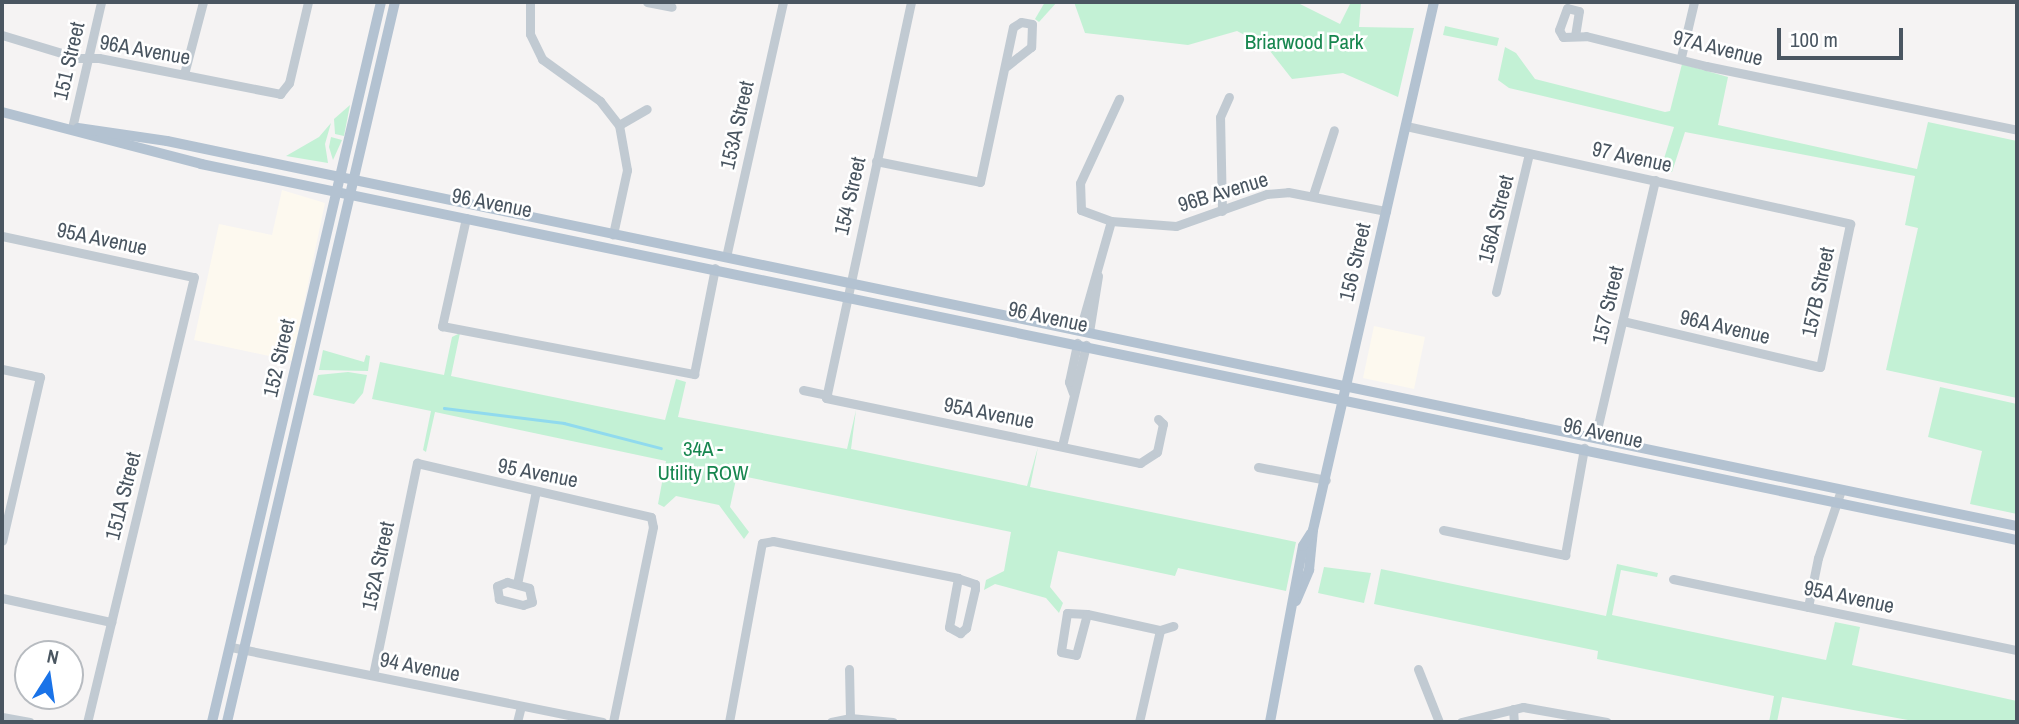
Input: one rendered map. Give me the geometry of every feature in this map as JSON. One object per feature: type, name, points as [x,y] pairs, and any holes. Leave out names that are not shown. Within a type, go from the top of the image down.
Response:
[{"type":"main road","name":"152 Street","points":[[212,722],[381,2]]},
{"type":"main road","name":"152 Street","points":[[228,722],[395,2]]},
{"type":"main road","name":"156 Street","points":[[1270,722],[1296,601],[1303,546],[1312,530],[1326,480],[1434,2]]},
{"type":"main road","name":"96 Avenue","points":[[2,112],[72,128],[102,129],[726,257],[2017,526]]},
{"type":"main road","name":"96 Avenue","points":[[72,128],[99,140],[338,193],[595,243],[2017,540]]},
{"type":"main road","points":[[595,243],[613,234]]},
{"type":"main road","points":[[1078,343],[1085,331]]},
{"type":"main road","points":[[302,346],[313,358]]},
{"type":"main road","points":[[1584,449],[1595,444],[1657,451]]},
{"type":"street","name":"151 Street","points":[[72,128],[101,2]]},
{"type":"street","points":[[184,74],[203,2]]},
{"type":"street","name":"96A Avenue","points":[[2,35],[88,58],[184,74],[253,90],[283,92],[308,2]]},
{"type":"street","points":[[530,2],[530,34],[542,59],[600,101],[620,125],[627,170],[613,234]]},
{"type":"street","points":[[647,2],[672,7]]},
{"type":"street","name":"153A Street","points":[[726,257],[783,2]]},
{"type":"street","name":"154 Street","points":[[827,396],[848,283],[911,2]]},
{"type":"street","points":[[1681,57],[1694,2]]},
{"type":"street","points":[[876,161],[979,182],[1007,65],[1013,27],[1021,22],[1032,24],[1031,47],[1007,65]]},
{"type":"street","name":"97A Avenue","points":[[1575,36],[2017,130]]},
{"type":"street","points":[[1222,211],[1220,117],[1230,97]]},
{"type":"street","name":"96B Avenue","points":[[1119,99],[1079,189],[1082,212],[1111,221],[1170,227],[1274,193],[1313,195],[1386,211]]},
{"type":"street","points":[[620,125],[647,109]]},
{"type":"street","name":"97 Avenue","points":[[1406,126],[1850,224]]},
{"type":"street","points":[[1313,195],[1334,130]]},
{"type":"street","name":"156A Street","points":[[1496,292],[1529,154]]},
{"type":"street","name":"157 Street","points":[[1595,438],[1655,180]]},
{"type":"street","points":[[466,218],[442,326],[683,374],[698,373],[715,268]]},
{"type":"street","points":[[1085,331],[1111,221]]},
{"type":"street","name":"157B Street","points":[[1820,367],[1850,224]]},
{"type":"street","name":"95A Avenue","points":[[2,236],[194,277]]},
{"type":"street","name":"151A Street","points":[[87,722],[194,277]]},
{"type":"street","name":"96A Avenue","points":[[1622,321],[1820,367]]},
{"type":"street","points":[[1062,446],[1073,393],[1069,382],[1078,343]]},
{"type":"street","points":[[2,369],[40,377],[2,541]]},
{"type":"street","name":"95A Avenue","points":[[803,390],[1145,462],[1157,452],[1163,424],[1158,419]]},
{"type":"street","points":[[1443,530],[1564,555],[1584,449]]},
{"type":"street","name":"95 Avenue","points":[[417,463],[651,517],[653,527],[613,722]]},
{"type":"street","name":"152A Street","points":[[373,676],[417,463]]},
{"type":"street","points":[[1258,467],[1326,480]]},
{"type":"street","points":[[1808,607],[1841,490]]},
{"type":"street","points":[[517,584],[536,491]]},
{"type":"street","points":[[729,722],[762,543],[774,541],[958,578],[971,581],[975,589],[967,628],[960,633],[949,626],[958,578]]},
{"type":"street","name":"95A Avenue","points":[[1672,579],[2017,650]]},
{"type":"street","points":[[2,598],[111,622]]},
{"type":"street","points":[[1087,614],[1076,655],[1061,652],[1067,613],[1087,614],[1160,630],[1173,626]]},
{"type":"street","points":[[1139,722],[1160,630]]},
{"type":"street","name":"94 Avenue","points":[[230,647],[603,722]]},
{"type":"street","points":[[849,669],[850,719]]},
{"type":"street","points":[[1418,669],[1439,722]]},
{"type":"street","points":[[517,722],[521,706]]},
{"type":"street","points":[[1461,722],[1513,709],[1540,708],[1607,722]]},
{"type":"street","points":[[1513,709],[1514,722]]},
{"type":"street","points":[[2,716],[30,722]]},
{"type":"street","points":[[831,722],[850,719],[893,722]]},
{"type":"shaded area","points":[[282,190],[325,203],[292,361],[194,340],[219,224],[272,235]]},
{"type":"shaded area","points":[[1374,326],[1425,337],[1414,389],[1363,378]]},
{"type":"green space","points":[[1045,2],[1057,2],[1039,22],[1035,19]]},
{"type":"green space","name":"Briarwood Park","points":[[1074,2],[1296,2],[1340,24],[1351,2],[1361,2],[1359,27],[1414,28],[1398,97],[1343,73],[1292,79],[1266,46],[1237,31],[1188,45],[1085,33]]},
{"type":"green space","points":[[1445,26],[1499,38],[1497,46],[1443,35]]},
{"type":"green space","points":[[1505,47],[1516,53],[1535,79],[1665,112],[1670,111],[1682,64],[1728,77],[1718,125],[1917,169],[1928,122],[2017,141],[2017,398],[1886,370],[1918,228],[1905,225],[1915,176],[1685,132],[1672,172],[1661,168],[1674,127],[1509,88],[1498,80]]},
{"type":"green space","points":[[350,105],[344,136],[335,134],[334,119]]},
{"type":"green space","points":[[331,123],[325,144],[328,163],[286,156],[319,137]]},
{"type":"green space","points":[[331,137],[342,140],[333,160],[329,147]]},
{"type":"green space","name":"34A - Utility ROW","points":[[460,333],[451,376],[665,420],[676,379],[686,382],[678,417],[847,449],[856,410],[851,449],[1027,486],[1038,447],[1030,487],[1296,542],[1286,591],[1178,568],[1175,576],[1058,551],[1050,587],[1063,603],[1059,613],[1046,598],[995,584],[984,590],[986,580],[1004,571],[1011,532],[737,475],[730,507],[749,532],[744,539],[719,505],[676,496],[664,507],[658,504],[666,461],[435,412],[426,452],[423,450],[431,411],[372,399],[380,362],[444,375],[452,337]]},
{"type":"green space","points":[[323,350],[364,362],[366,355],[370,356],[368,371],[319,370]]},
{"type":"green space","points":[[348,372],[367,375],[363,393],[354,404],[313,395],[318,375]]},
{"type":"green space","points":[[1940,387],[2017,404],[2017,514],[1970,504],[1982,451],[1928,437]]},
{"type":"green space","points":[[1617,564],[1658,573],[1657,577],[1621,570],[1612,615],[1826,660],[1835,622],[1860,627],[1852,665],[2017,701],[2017,722],[1919,722],[1782,697],[1777,722],[1769,722],[1774,696],[1597,659],[1598,651],[1374,604],[1381,569],[1606,616]]},
{"type":"green space","points":[[1324,567],[1371,573],[1364,603],[1318,593]]},
{"type":"waterway","points":[[444,408],[564,423],[661,448]]}]
